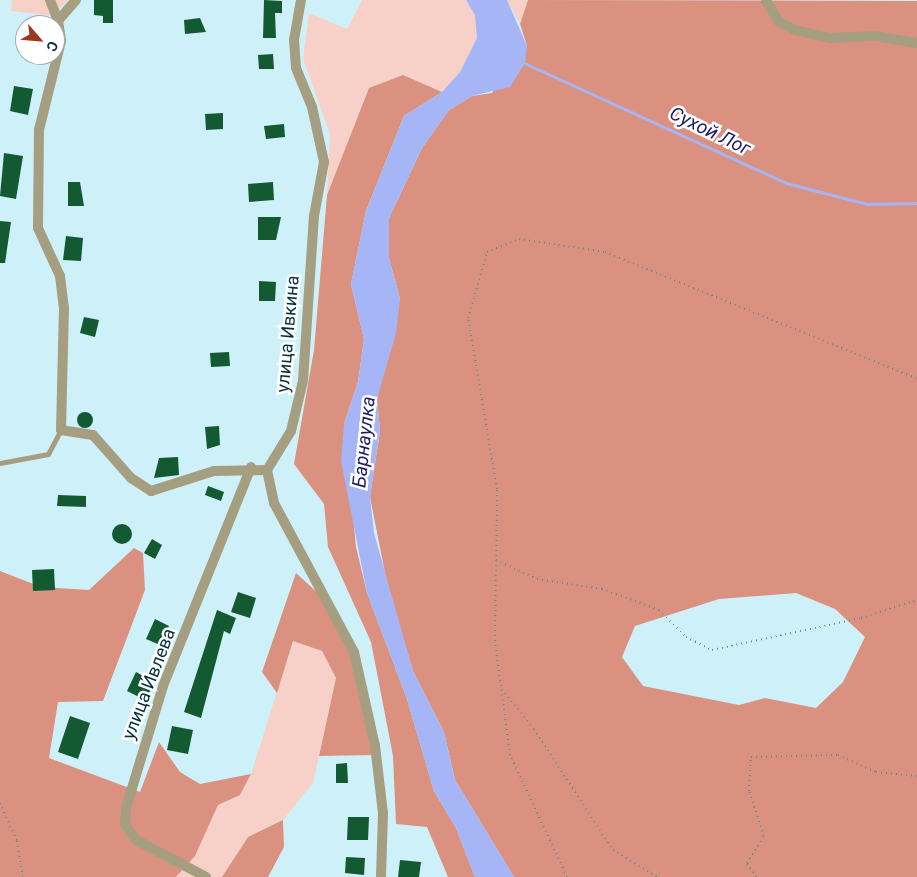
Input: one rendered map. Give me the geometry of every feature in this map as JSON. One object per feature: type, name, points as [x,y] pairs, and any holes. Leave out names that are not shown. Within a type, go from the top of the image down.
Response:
[{"type":"street","points":[[50,0],[56,15]]},
{"type":"street","points":[[63,15],[76,0]]},
{"type":"street","name":"улица Ивкина","points":[[268,470],[291,431],[303,382],[314,216],[324,162],[312,107],[296,68],[294,40],[301,0]]},
{"type":"street","points":[[766,0],[778,21],[796,30],[830,38],[875,36],[917,43]]},
{"type":"street","points":[[55,65],[38,130],[37,187],[38,228],[60,276],[64,307],[61,430],[93,435],[131,478],[151,490],[214,471],[251,467],[268,470],[274,503],[354,652],[375,746],[383,813],[381,877]]},
{"type":"street","name":"улица Ивлева","points":[[206,877],[136,840],[125,824],[126,808],[163,686],[251,467]]},
{"type":"lane","points":[[0,463],[48,454],[61,430]]},
{"type":"path","points":[[567,877],[510,755],[500,687],[495,641],[497,489],[468,318],[487,252],[519,238],[605,252],[917,379]]},
{"type":"path","points":[[496,560],[537,579],[602,589],[659,610],[686,637],[712,650],[861,618],[917,600]]},
{"type":"path","points":[[500,687],[534,729],[614,850],[657,877]]},
{"type":"path","points":[[756,877],[748,863],[764,836],[749,791],[752,757],[838,755],[876,772],[917,776]]},
{"type":"path","points":[[0,803],[17,841],[24,877]]},
{"type":"shaded area","points":[[12,0],[68,0],[54,15],[11,11]]},
{"type":"shaded area","points":[[362,0],[466,0],[475,15],[477,38],[460,72],[442,92],[403,75],[369,88],[327,195],[330,134],[303,59],[309,13],[347,29]]},
{"type":"shaded area","points":[[507,0],[528,0],[520,24]]},
{"type":"shaded area","points":[[528,0],[917,1],[917,877],[514,877],[455,780],[444,732],[413,671],[388,588],[370,497],[380,431],[377,399],[400,299],[389,258],[389,218],[422,148],[449,110],[472,96],[492,93],[527,46],[520,24]],"holes":[[[796,593],[835,609],[865,637],[843,682],[816,708],[765,698],[739,705],[643,686],[622,657],[635,626],[719,599]]]},
{"type":"shaded area","points":[[403,75],[442,92],[404,116],[366,211],[351,284],[364,339],[358,382],[344,424],[356,547],[367,593],[407,699],[434,791],[456,828],[475,877],[448,877],[427,827],[396,824],[393,756],[371,642],[328,547],[324,504],[294,464],[314,350],[327,195],[369,88]]},
{"type":"shaded area","points":[[134,548],[143,553],[145,590],[103,701],[58,702],[49,758],[140,792],[159,742],[180,772],[200,784],[251,774],[240,795],[218,805],[195,856],[176,877],[0,877],[0,571],[41,587],[89,590]]},
{"type":"shaded area","points":[[296,573],[320,595],[357,661],[376,755],[319,756],[336,678],[322,651],[293,641],[277,693],[262,672]]},
{"type":"shaded area","points":[[293,641],[322,651],[336,678],[313,783],[283,820],[248,837],[222,877],[176,877],[195,856],[218,805],[240,795],[251,774]]},
{"type":"shaded area","points":[[283,820],[284,847],[268,877],[222,877],[248,837]]},
{"type":"water","name":"Барнаулка","points":[[466,0],[507,0],[527,46],[525,63],[510,87],[472,96],[449,110],[422,148],[389,218],[389,258],[400,299],[396,333],[377,399],[380,431],[370,497],[374,533],[413,671],[444,732],[455,780],[514,877],[475,877],[456,828],[434,791],[407,699],[367,593],[341,461],[344,424],[358,382],[364,339],[351,284],[366,211],[404,116],[442,92],[460,72],[477,38],[475,15]]},
{"type":"building","points":[[94,0],[113,0],[113,23],[103,23],[103,16],[94,15]]},
{"type":"building","points":[[264,0],[282,1],[282,13],[275,13],[276,38],[263,38]]},
{"type":"building","points":[[200,18],[206,32],[185,34],[184,20]]},
{"type":"building","points":[[273,54],[274,69],[259,69],[258,55]]},
{"type":"building","points":[[14,86],[33,89],[28,115],[10,111]]},
{"type":"building","points":[[223,113],[223,129],[206,130],[205,114]]},
{"type":"building","points":[[284,124],[285,137],[266,139],[264,126]]},
{"type":"building","points":[[4,153],[23,156],[16,199],[0,196]]},
{"type":"building","points":[[68,182],[80,182],[84,206],[68,206]]},
{"type":"building","points":[[273,182],[274,200],[249,202],[248,184]]},
{"type":"building","points":[[258,217],[281,217],[276,240],[258,240]]},
{"type":"building","points":[[0,221],[11,222],[5,263],[0,263]]},
{"type":"building","points":[[66,236],[83,238],[81,261],[63,260]]},
{"type":"building","points":[[259,281],[276,282],[275,301],[259,301]]},
{"type":"building","points":[[84,317],[99,320],[95,337],[80,333]]},
{"type":"building","points":[[229,352],[230,366],[211,367],[210,353]]},
{"type":"building","points":[[85,412],[91,414],[93,420],[91,426],[85,428],[79,426],[77,420],[79,414]]},
{"type":"building","points":[[219,426],[220,445],[207,449],[205,427]]},
{"type":"building","points":[[178,457],[179,475],[154,478],[159,458]]},
{"type":"building","points":[[208,486],[224,492],[221,501],[205,495]]},
{"type":"building","points":[[58,495],[86,496],[86,507],[57,506]]},
{"type":"building","points":[[122,524],[129,527],[132,534],[129,541],[122,544],[115,541],[112,534],[115,527]]},
{"type":"building","points":[[152,539],[162,545],[155,559],[144,553]]},
{"type":"building","points":[[54,569],[55,590],[33,591],[32,570]]},
{"type":"building","points":[[238,592],[256,598],[250,618],[231,612]]},
{"type":"building","points":[[217,610],[236,618],[230,634],[224,631],[201,718],[184,712]]},
{"type":"building","points":[[155,619],[169,626],[160,645],[146,639]]},
{"type":"building","points":[[136,672],[155,682],[145,700],[127,691]]},
{"type":"building","points":[[70,716],[90,723],[78,759],[58,752]]},
{"type":"building","points":[[172,726],[193,730],[188,754],[167,750]]},
{"type":"building","points":[[347,763],[348,783],[336,783],[336,764]]},
{"type":"building","points":[[348,817],[369,817],[368,840],[347,840]]},
{"type":"building","points":[[346,857],[365,858],[364,875],[345,873]]},
{"type":"building","points":[[400,860],[421,862],[419,877],[398,877]]},
{"type":"waterway","name":"Сухой Лог","points":[[522,62],[786,183],[867,204],[917,203]]}]
